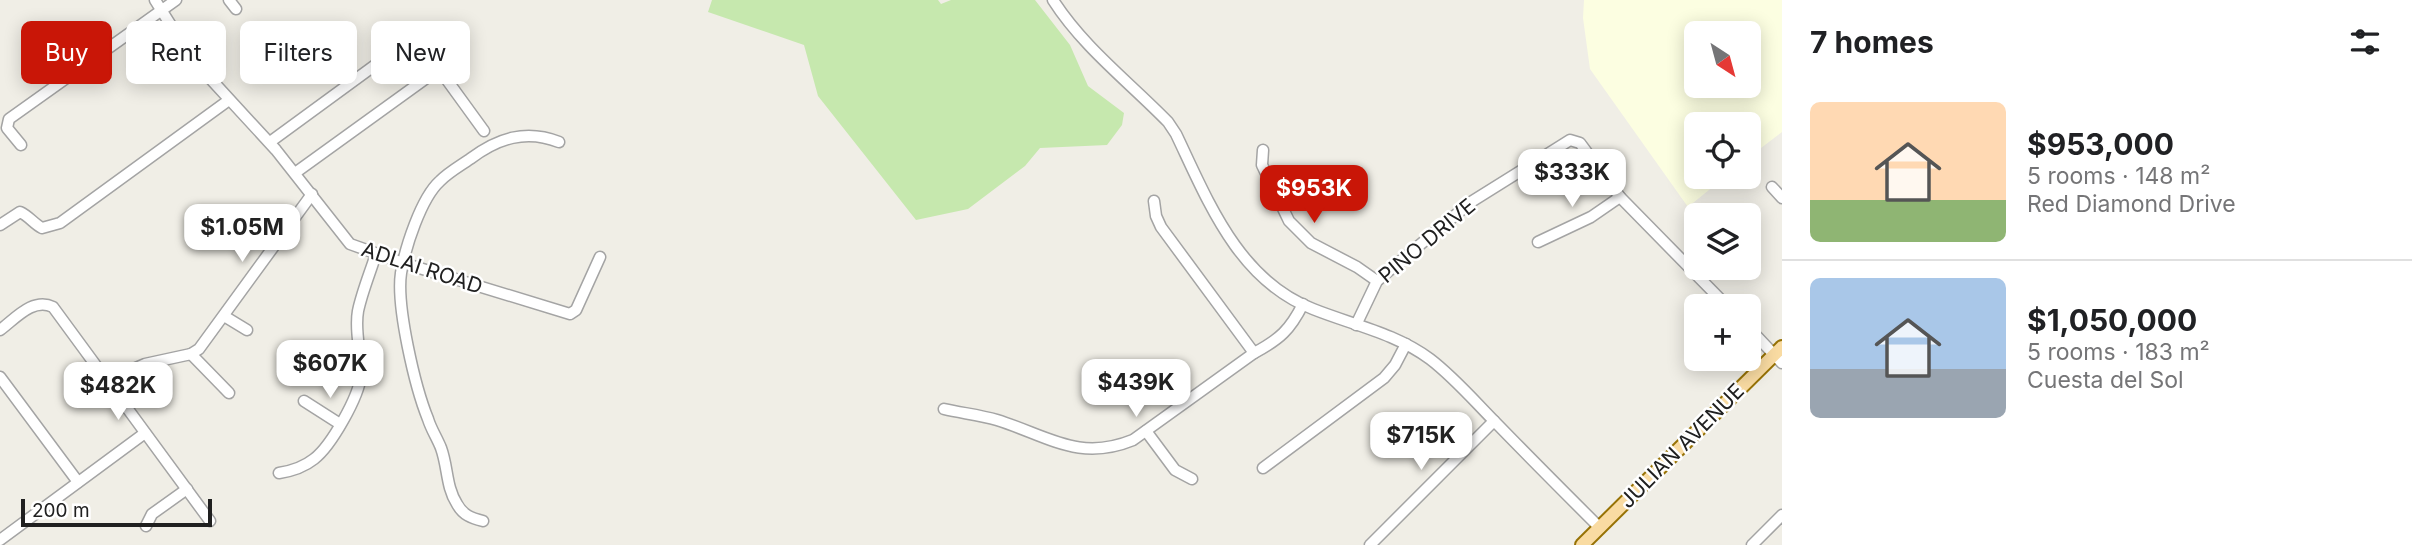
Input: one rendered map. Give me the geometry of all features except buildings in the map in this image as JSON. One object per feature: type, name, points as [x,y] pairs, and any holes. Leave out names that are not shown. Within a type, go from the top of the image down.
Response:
[{"type":"main road","name":"JULIAN AVENUE","points":[[1583,545],[1779,355]]},
{"type":"street","name":"ADLAI ROAD","points":[[155,0],[177,36],[229,100],[270,142],[350,244],[570,314],[576,310],[600,257]]},
{"type":"street","points":[[21,145],[7,128],[9,119],[176,0]]},
{"type":"street","points":[[1053,0],[1068,23],[1083,39],[1168,122],[1230,241],[1254,269],[1284,295],[1356,325],[1392,336],[1441,368],[1600,528]]},
{"type":"street","points":[[270,142],[371,68]]},
{"type":"street","points":[[295,173],[439,69],[484,131]]},
{"type":"street","points":[[0,225],[20,212],[27,215],[35,225],[43,228],[60,223],[229,100]]},
{"type":"street","points":[[483,520],[470,518],[456,503],[446,480],[442,451],[427,419],[403,319],[400,277],[424,204],[439,182],[480,151],[517,135],[550,138],[559,142]]},
{"type":"street","name":"PINO DRIVE","points":[[1356,325],[1377,281],[1471,202],[1570,140],[1580,143],[1620,197],[1715,294]]},
{"type":"street","points":[[1263,150],[1262,165],[1289,220],[1311,243],[1357,267],[1377,281]]},
{"type":"street","points":[[1772,187],[1782,198]]},
{"type":"street","points":[[106,381],[145,364],[191,354],[199,349],[312,194]]},
{"type":"street","points":[[1538,242],[1591,217],[1620,197]]},
{"type":"street","points":[[1154,201],[1161,227],[1254,353]]},
{"type":"street","points":[[279,473],[304,466],[316,458],[340,424],[359,388],[359,310],[376,254]]},
{"type":"street","points":[[0,331],[34,305],[44,302],[53,307],[210,521]]},
{"type":"street","points":[[944,409],[996,419],[1085,450],[1121,445],[1146,431],[1284,334],[1303,304]]},
{"type":"street","points":[[224,316],[247,330]]},
{"type":"street","points":[[1761,339],[1779,355]]},
{"type":"street","points":[[1263,468],[1384,379],[1406,344]]},
{"type":"street","points":[[191,354],[229,393]]},
{"type":"street","points":[[0,377],[78,482]]},
{"type":"street","points":[[304,401],[340,424]]},
{"type":"street","points":[[1370,545],[1494,421]]},
{"type":"street","points":[[1146,431],[1175,470],[1192,479]]},
{"type":"street","points":[[0,540],[145,433]]},
{"type":"street","points":[[146,526],[152,514],[187,489]]},
{"type":"street","points":[[1752,545],[1782,515]]},
{"type":"shaded area","points":[[1584,0],[1782,0],[1782,132],[1761,148],[1761,112],[1684,112],[1684,189],[1710,189],[1693,203],[1685,203],[1590,69],[1583,18]]},
{"type":"green space","points":[[712,0],[938,0],[941,4],[951,0],[1035,0],[1070,45],[1088,86],[1124,113],[1122,125],[1107,145],[1040,148],[1025,166],[968,209],[916,220],[818,96],[804,45],[708,12]]}]
